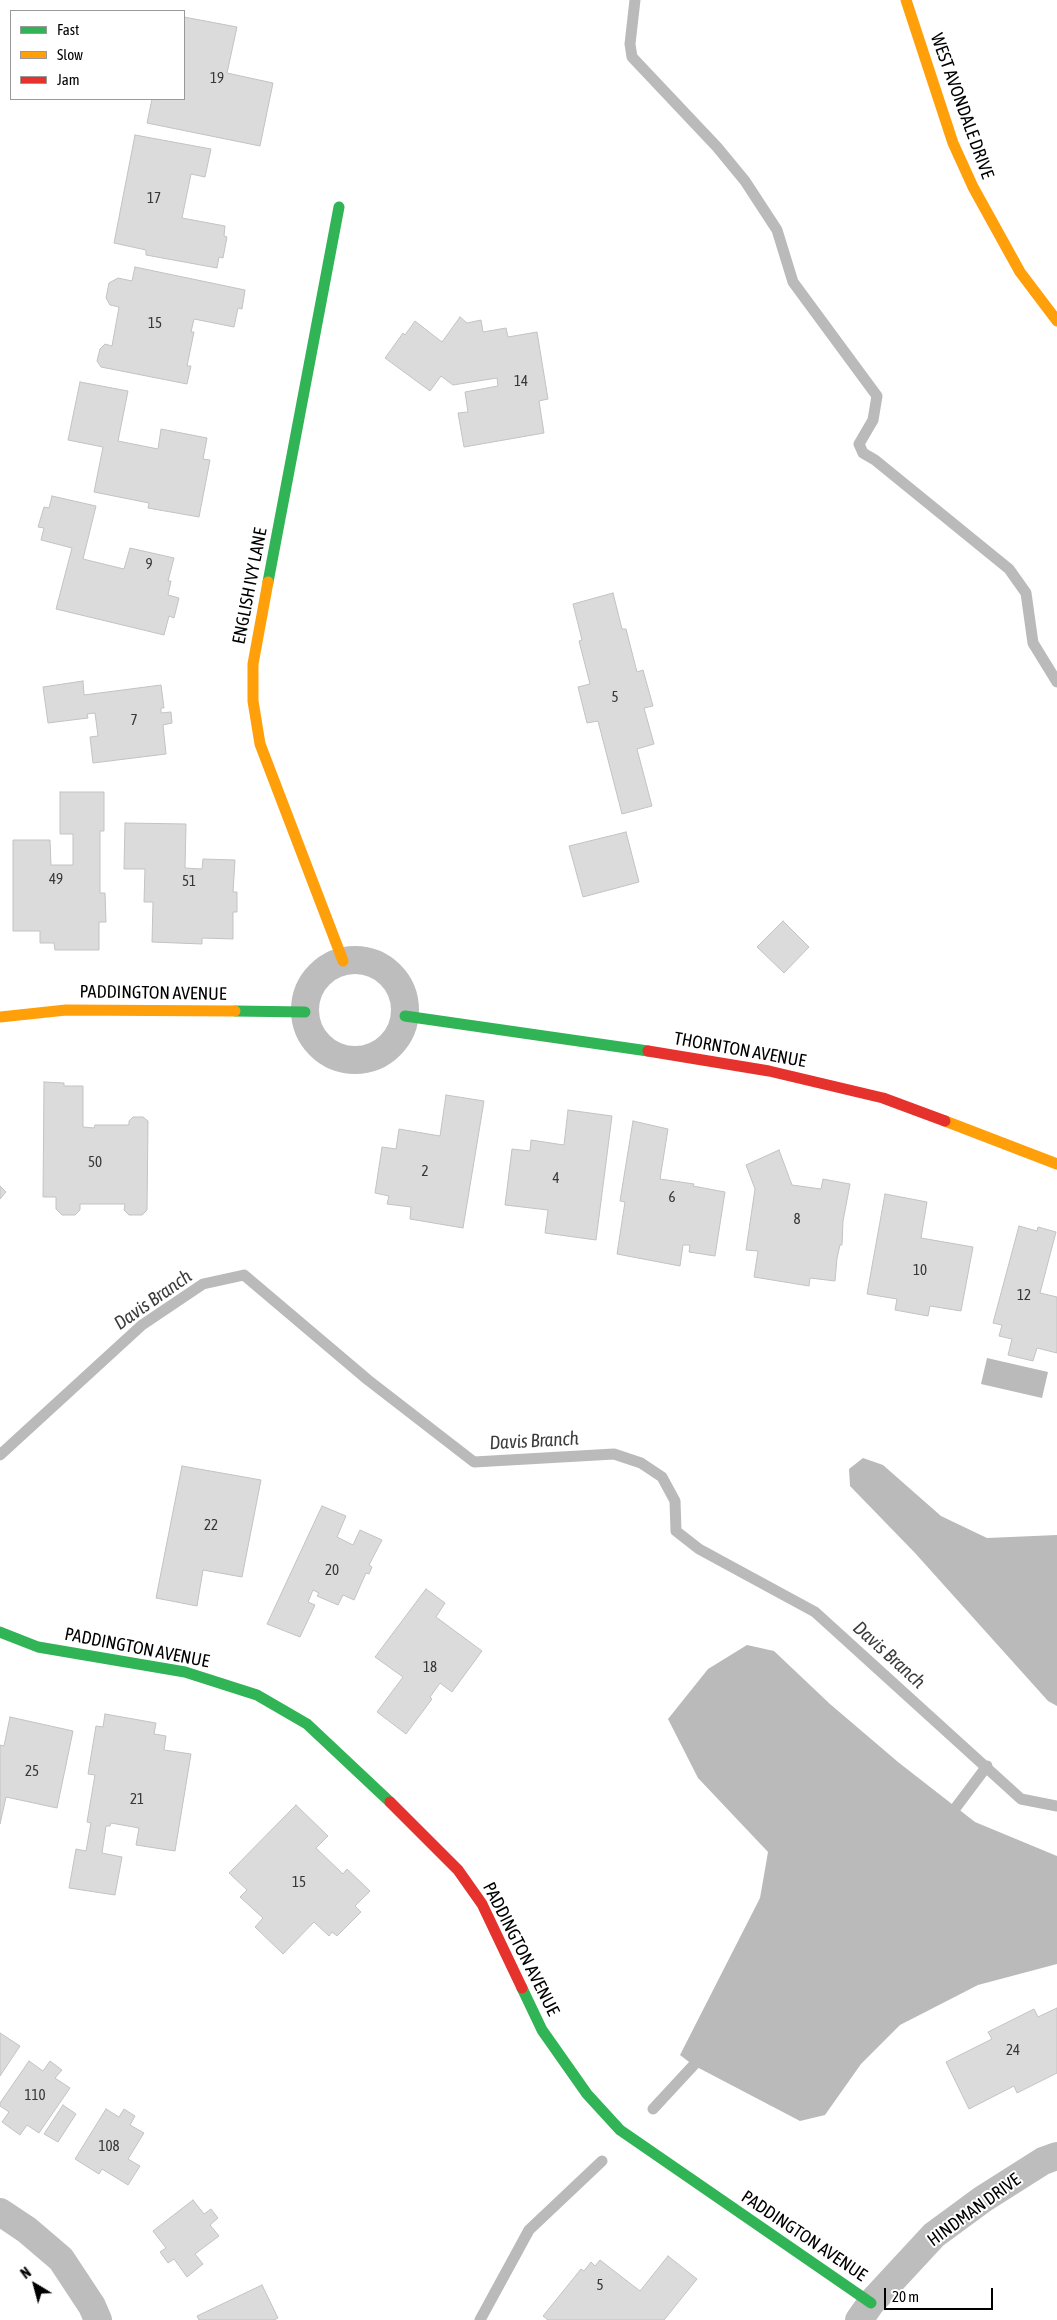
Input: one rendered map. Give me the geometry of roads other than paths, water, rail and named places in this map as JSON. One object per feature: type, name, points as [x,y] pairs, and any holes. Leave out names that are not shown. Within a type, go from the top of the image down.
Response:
[{"type":"street","name":"WEST AVONDALE DRIVE","points":[[906,0],[931,81],[953,143],[973,188],[1020,272],[1057,321]]},
{"type":"street","name":"ENGLISH IVY LANE","points":[[339,207],[253,664],[253,701],[260,744],[344,961]]},
{"type":"street","points":[[357,959],[371,962],[383,968],[394,977],[401,989],[405,1002],[405,1016],[400,1032],[391,1045],[377,1055],[362,1060],[345,1059],[330,1053],[317,1043],[309,1028],[305,1012],[307,995],[315,980],[327,968],[344,961],[357,959]]},
{"type":"street","name":"PADDINGTON AVENUE","points":[[0,1017],[66,1010],[305,1012]]},
{"type":"street","name":"THORNTON AVENUE","points":[[405,1016],[594,1042],[769,1071],[883,1098],[1057,1164]]},
{"type":"street","name":"PADDINGTON AVENUE","points":[[0,1632],[38,1647],[185,1672],[257,1695],[307,1724],[355,1768],[458,1870],[482,1904],[542,2030],[587,2094],[620,2130],[865,2311]]},
{"type":"street","name":"HINDMAN DRIVE","points":[[865,2311],[934,2235],[990,2194],[1043,2161],[1057,2156]]},
{"type":"street","points":[[0,2212],[27,2230],[61,2259],[92,2306],[98,2320]]},
{"type":"waterway","points":[[635,0],[630,44],[632,57],[717,147],[745,181],[777,230],[793,282],[877,396],[873,420],[859,444],[863,453],[875,460],[1009,569],[1026,593],[1033,643],[1057,682]]},
{"type":"waterway","name":"Davis Branch","points":[[0,1455],[142,1325],[203,1284],[244,1275],[368,1380],[474,1462],[614,1454],[641,1463],[662,1477],[675,1501],[676,1531],[699,1549],[815,1612],[1021,1799],[1057,1806]]},
{"type":"waterway","points":[[948,1818],[987,1766]]},
{"type":"waterway","points":[[653,2109],[703,2055]]},
{"type":"waterway","points":[[480,2320],[529,2230],[602,2161]]}]
